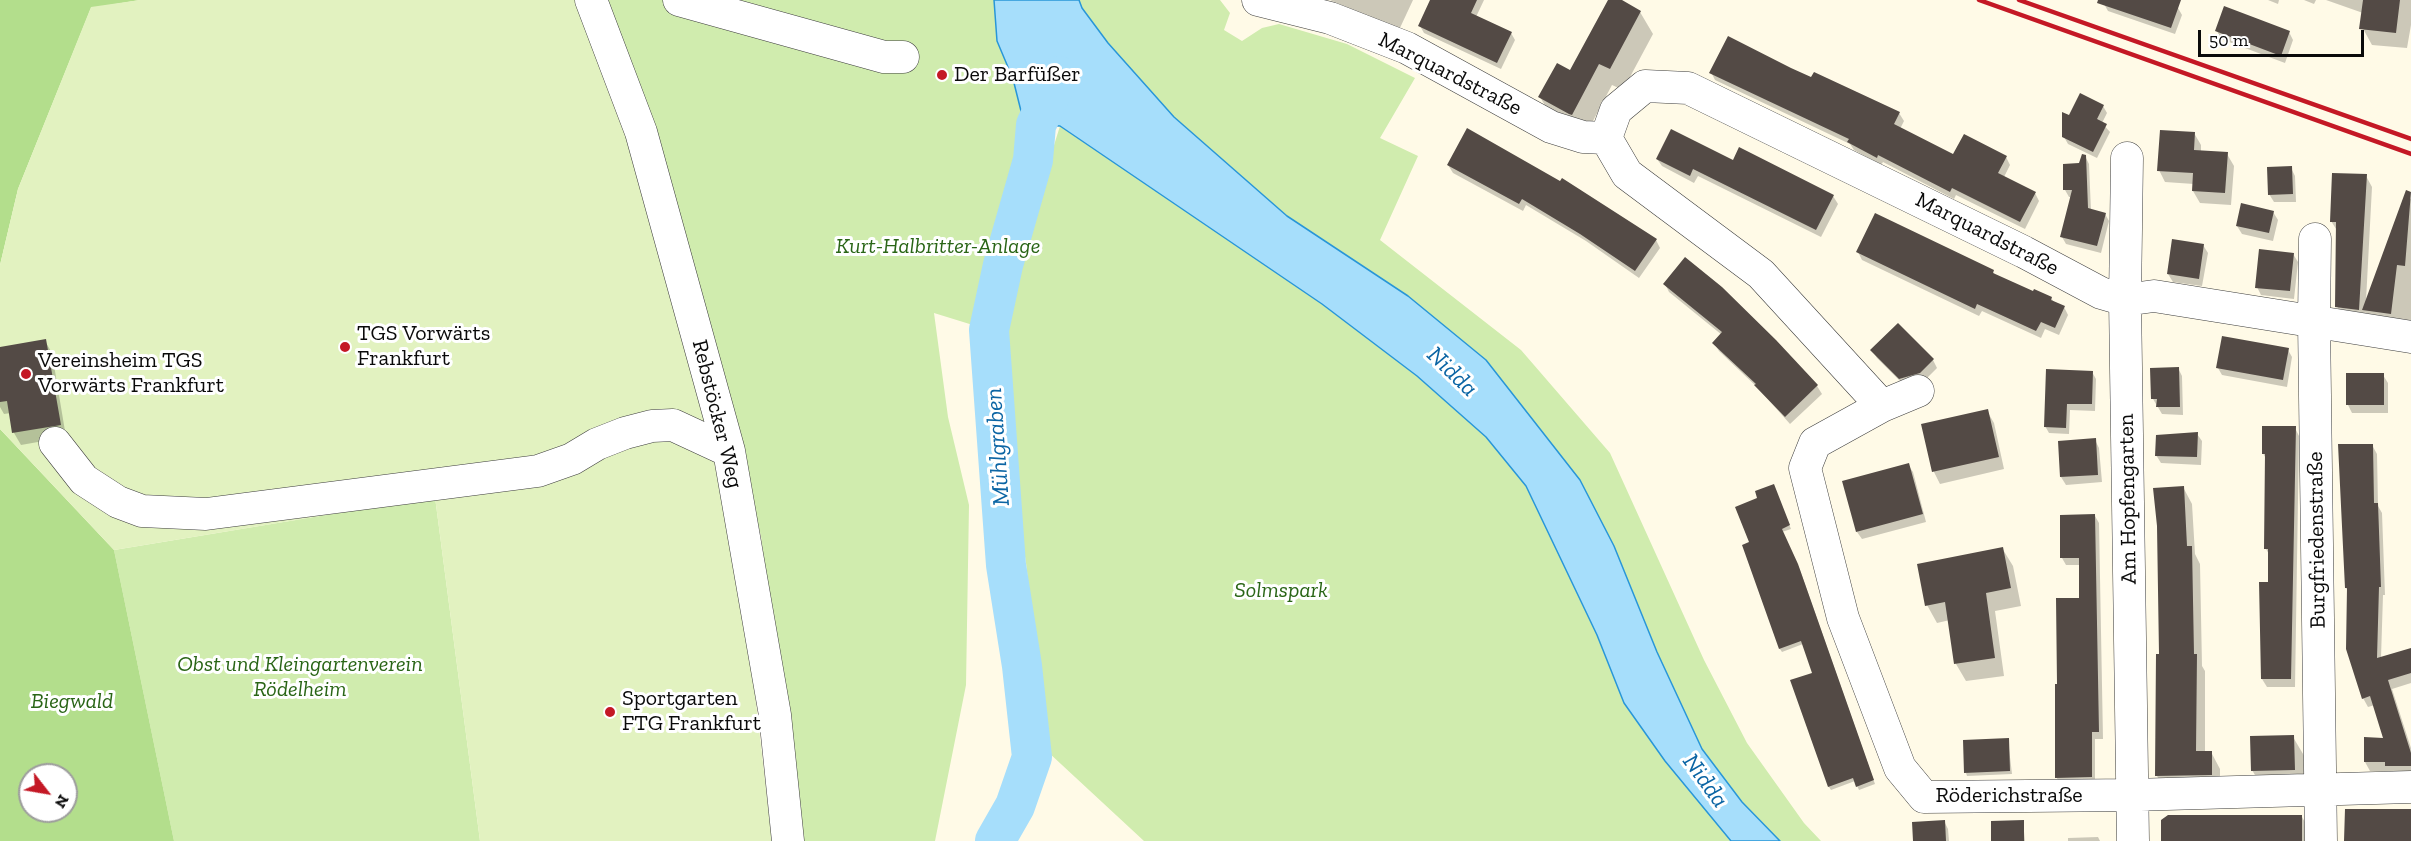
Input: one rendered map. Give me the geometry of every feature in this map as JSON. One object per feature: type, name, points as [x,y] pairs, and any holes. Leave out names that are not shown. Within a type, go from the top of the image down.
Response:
[{"type":"street","name":"Rebstöcker Weg","points":[[591,0],[641,132],[729,451],[775,715],[788,841]]},
{"type":"street","points":[[679,0],[885,57],[903,57]]},
{"type":"street","name":"Marquardstraße","points":[[1258,0],[1330,18],[1396,44],[1551,127],[1583,137],[1606,138],[1616,110],[1646,86],[1688,88],[2024,252],[2102,293],[2125,300],[2154,296],[2411,337]]},
{"type":"street","points":[[1606,138],[1627,174],[1761,274],[1882,406],[1918,391]]},
{"type":"street","name":"Am Hopfengarten","points":[[2127,158],[2125,300],[2133,841]]},
{"type":"street","name":"Burgfriedenstraße","points":[[2315,239],[2314,322],[2321,841]]},
{"type":"street","name":"Röderichstraße","points":[[1882,406],[1815,443],[1805,468],[1843,618],[1900,768],[1924,797],[2132,795],[2411,787]]},
{"type":"street","points":[[55,443],[84,480],[118,502],[142,511],[206,514],[538,471],[572,459],[597,444],[652,426],[673,425],[729,451]]},
{"type":"green space","points":[[0,0],[140,0],[91,8],[18,189],[0,265]]},
{"type":"green space","name":"TGS Vorwärts Frankfurt","points":[[140,0],[582,0],[602,49],[717,457],[742,582],[772,841],[480,841],[435,497],[114,550],[0,429],[0,265],[18,189],[91,7]]},
{"type":"green space","name":"Kurt-Halbritter-Anlage","points":[[605,0],[994,0],[997,41],[1013,79],[1022,115],[1003,265],[989,330],[934,313],[948,417],[969,505],[966,685],[935,841],[799,841],[761,536],[653,124]]},
{"type":"green space","points":[[1079,0],[1220,0],[1230,13],[1224,30],[1242,41],[1262,28],[1279,24],[1347,44],[1415,78],[1380,138],[1418,156],[1380,240],[1521,350],[1610,453],[1704,660],[1747,743],[1804,823],[1821,841],[1780,841],[1742,802],[1702,749],[1657,652],[1614,546],[1408,296],[1287,216],[1174,117],[1108,43],[1082,8]]},
{"type":"green space","name":"Solmspark","points":[[1060,126],[1322,304],[1417,376],[1486,437],[1526,486],[1597,635],[1624,703],[1665,761],[1731,841],[1144,841],[1048,752],[1026,563],[992,344]]},
{"type":"green space","name":"Biegwald","points":[[0,429],[114,550],[174,841],[0,841]]},
{"type":"green space","name":"Obst und Kleingartenverein Rödelheim","points":[[435,497],[480,841],[174,841],[114,550]]},
{"type":"water","name":"Nidda","points":[[994,0],[1079,0],[1082,8],[1108,43],[1174,117],[1287,216],[1408,296],[1486,360],[1580,480],[1614,546],[1657,652],[1702,749],[1742,802],[1780,841],[1731,841],[1665,761],[1624,703],[1597,635],[1526,486],[1486,437],[1417,376],[1322,304],[1060,126],[1036,125],[1022,115],[1013,79],[997,41]]},
{"type":"building","points":[[1430,0],[1477,0],[1471,13],[1512,32],[1497,63],[1418,26]]},
{"type":"building","points":[[1608,0],[1622,0],[1641,11],[1610,69],[1599,64],[1572,115],[1538,97],[1557,63],[1570,70]]},
{"type":"building","points":[[2098,0],[2181,0],[2171,28],[2097,3]]},
{"type":"building","points":[[2363,0],[2400,0],[2396,33],[2359,29]]},
{"type":"building","points":[[2224,6],[2290,31],[2281,56],[2215,31]]},
{"type":"building","points":[[1728,36],[1811,77],[1814,72],[1900,112],[1894,124],[1953,154],[1964,134],[2007,156],[1998,173],[2036,192],[2020,222],[1952,188],[1950,192],[1878,155],[1877,158],[1847,142],[1849,139],[1709,73]]},
{"type":"building","points":[[2080,93],[2104,105],[2097,119],[2107,124],[2093,152],[2062,137],[2062,112],[2069,115]]},
{"type":"building","points":[[1467,128],[1560,181],[1562,178],[1657,239],[1635,271],[1522,199],[1519,204],[1447,165]]},
{"type":"building","points":[[1671,129],[1733,160],[1739,147],[1834,195],[1816,230],[1693,169],[1690,176],[1656,159]]},
{"type":"building","points":[[2160,130],[2195,132],[2194,150],[2228,152],[2225,193],[2192,191],[2193,173],[2157,171]]},
{"type":"building","points":[[2082,154],[2086,155],[2088,208],[2106,213],[2097,246],[2060,237],[2072,190],[2063,190],[2063,164],[2079,163]]},
{"type":"building","points":[[2292,166],[2293,194],[2268,195],[2267,167]]},
{"type":"building","points":[[2332,173],[2367,174],[2359,310],[2335,307],[2336,222],[2330,222]]},
{"type":"building","points":[[2406,190],[2411,192],[2405,266],[2397,265],[2391,314],[2362,310]]},
{"type":"building","points":[[2241,203],[2274,211],[2269,233],[2236,226]]},
{"type":"building","points":[[1875,213],[1994,270],[1993,273],[2052,297],[2051,300],[2065,306],[2055,328],[2041,322],[2036,331],[1977,304],[1975,309],[1856,252]]},
{"type":"building","points":[[2172,239],[2204,244],[2199,279],[2167,274]]},
{"type":"building","points":[[2259,249],[2294,253],[2290,291],[2255,288]]},
{"type":"building","points":[[1685,257],[1722,287],[1818,385],[1785,417],[1754,385],[1756,384],[1712,343],[1722,332],[1663,284]]},
{"type":"building","points":[[1898,323],[1934,359],[1920,373],[1899,379],[1870,350]]},
{"type":"building","points":[[2222,336],[2289,348],[2283,380],[2216,368]]},
{"type":"building","name":"Vereinsheim TGS Vorwärts Frankfurt","points":[[46,339],[61,425],[12,433],[7,401],[0,402],[0,347]]},
{"type":"building","points":[[2179,367],[2180,407],[2156,407],[2157,399],[2151,399],[2150,368]]},
{"type":"building","points":[[2046,369],[2093,371],[2092,404],[2067,404],[2066,428],[2044,427]]},
{"type":"building","points":[[2346,373],[2384,373],[2384,405],[2346,405]]},
{"type":"building","points":[[1988,409],[1999,457],[1932,472],[1921,424]]},
{"type":"building","points":[[2262,426],[2296,426],[2291,679],[2261,679],[2259,582],[2268,582],[2268,549],[2264,549],[2265,454],[2262,454]]},
{"type":"building","points":[[2198,432],[2197,457],[2155,456],[2156,435]]},
{"type":"building","points":[[2096,438],[2098,475],[2060,477],[2058,441]]},
{"type":"building","points":[[2338,444],[2373,444],[2374,503],[2378,503],[2381,587],[2379,587],[2377,658],[2411,648],[2411,673],[2388,680],[2411,753],[2411,766],[2385,766],[2385,762],[2364,762],[2364,737],[2383,738],[2370,696],[2362,699],[2346,649],[2347,588],[2345,588]]},
{"type":"building","points":[[1909,463],[1923,514],[1856,532],[1842,481]]},
{"type":"building","points":[[1774,484],[1790,525],[1782,529],[1798,564],[1874,780],[1856,787],[1853,778],[1828,787],[1790,680],[1812,673],[1801,641],[1779,649],[1742,545],[1749,542],[1735,507],[1757,498],[1755,491]]},
{"type":"building","points":[[2184,486],[2187,546],[2192,546],[2194,654],[2197,654],[2196,751],[2212,751],[2212,775],[2155,776],[2156,654],[2159,654],[2157,526],[2153,488]]},
{"type":"building","points":[[2095,514],[2099,732],[2092,732],[2092,777],[2055,778],[2056,598],[2079,598],[2079,558],[2060,558],[2060,515]]},
{"type":"building","points":[[2003,547],[2011,588],[1986,593],[1995,658],[1954,664],[1945,602],[1925,606],[1917,564]]},
{"type":"building","points":[[2294,735],[2295,770],[2251,771],[2250,736]]},
{"type":"building","points":[[2009,738],[2010,771],[1964,773],[1963,740]]},
{"type":"building","points":[[2345,809],[2411,809],[2411,841],[2344,841]]},
{"type":"building","points":[[2168,815],[2302,815],[2302,841],[2161,841],[2161,820]]},
{"type":"building","points":[[1945,820],[1946,841],[1913,841],[1912,822]]},
{"type":"building","points":[[2024,820],[2024,841],[1991,841],[1991,821]]},
{"type":"waterway","name":"Mühlgraben","points":[[995,841],[1015,806],[1032,757],[1022,666],[1006,565],[989,330],[1003,265],[1033,160],[1036,125],[1059,76]]},
{"type":"railway","points":[[1979,0],[2411,154]]},
{"type":"railway","points":[[2019,0],[2411,139]]},
{"type":"place","name":"Der Barfüßer","points":[[942,75]]},
{"type":"place","name":"TGS Vorwärts Frankfurt","points":[[345,347]]},
{"type":"place","name":"Vereinsheim TGS Vorwärts Frankfurt","points":[[26,374]]},
{"type":"place","name":"Sportgarten FTG Frankfurt","points":[[610,712]]}]
